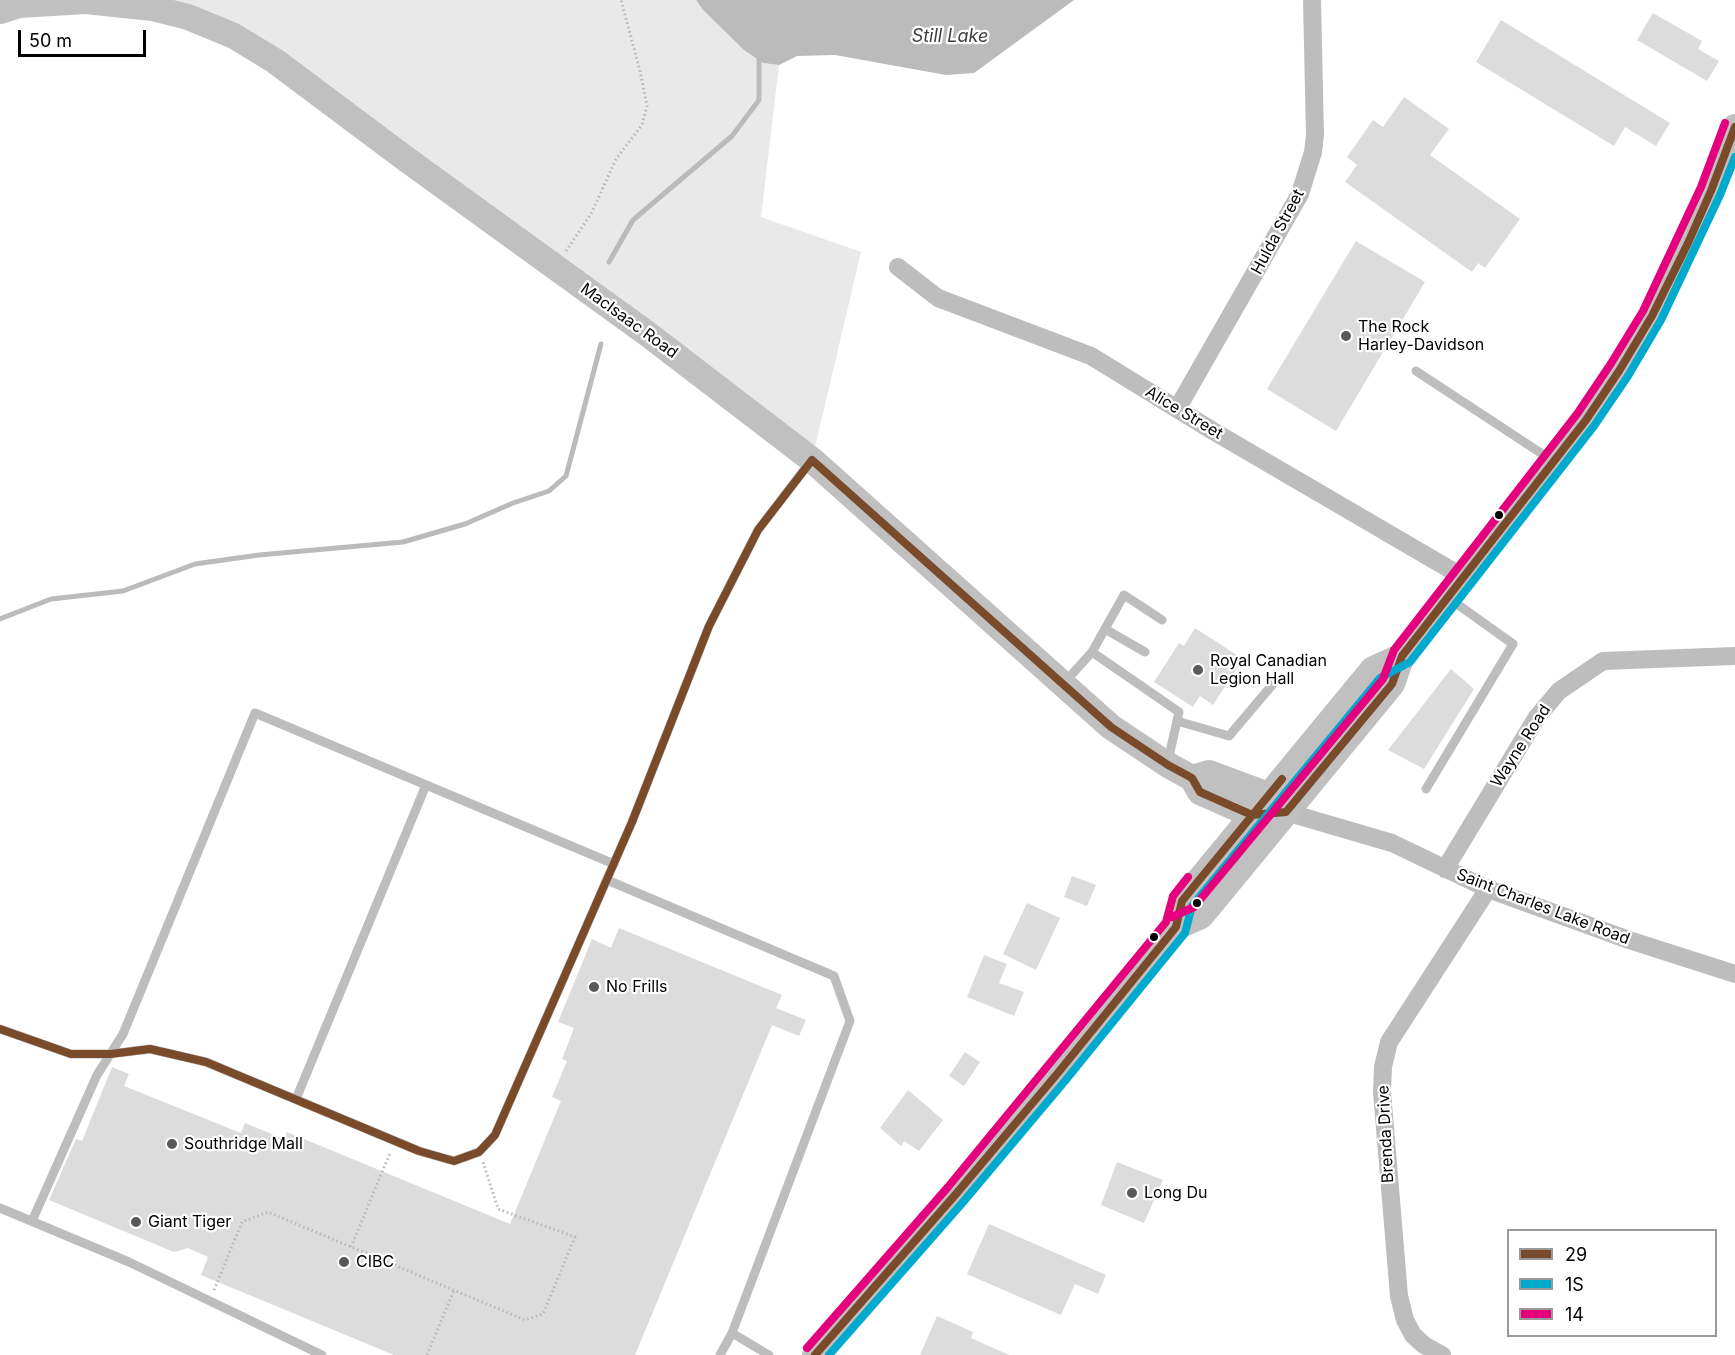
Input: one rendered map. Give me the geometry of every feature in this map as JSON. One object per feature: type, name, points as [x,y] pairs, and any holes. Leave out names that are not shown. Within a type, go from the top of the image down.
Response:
[{"type":"main road","name":"MacIsaac Road","points":[[0,11],[19,4],[97,2],[152,8],[188,17],[234,36],[274,61],[390,148],[649,335],[812,460],[1111,727],[1192,778],[1200,792],[1252,815]]},
{"type":"main road","points":[[1176,927],[1201,916],[1373,669],[1402,656],[1586,420],[1652,316],[1711,191],[1735,127]]},
{"type":"main road","name":"MacIsaac Road","points":[[1192,778],[1209,773],[1277,804]]},
{"type":"main road","points":[[815,1355],[964,1185],[1176,927],[1182,901],[1252,815],[1277,804]]},
{"type":"street","name":"Hulda Street","points":[[1177,409],[1300,194],[1313,152],[1315,135],[1312,0]]},
{"type":"street","name":"Alice Street","points":[[898,267],[938,298],[1091,356],[1463,577]]},
{"type":"street","name":"Wayne Road","points":[[1445,869],[1537,717],[1559,691],[1603,661],[1735,656]]},
{"type":"street","name":"Saint Charles Lake Road","points":[[1277,804],[1392,843],[1488,889],[1629,940],[1735,974]]},
{"type":"street","name":"Brenda Drive","points":[[1442,1355],[1424,1345],[1413,1335],[1405,1320],[1399,1296],[1382,1092],[1383,1068],[1389,1042],[1488,889]]},
{"type":"lane","points":[[1416,371],[1553,461]]},
{"type":"lane","points":[[0,1029],[71,1054],[110,1054],[150,1049],[206,1062],[419,1151],[454,1161],[479,1152],[495,1135],[614,864],[709,626],[758,530],[812,460]]},
{"type":"lane","points":[[1064,684],[1092,652],[1124,595],[1162,620]]},
{"type":"lane","points":[[1426,789],[1513,644],[1448,597]]},
{"type":"lane","points":[[1105,628],[1145,652]]},
{"type":"lane","points":[[1092,652],[1179,712],[1168,765]]},
{"type":"lane","points":[[1177,721],[1229,736],[1273,684]]},
{"type":"lane","points":[[32,1221],[97,1075],[123,1034],[255,713],[614,864]]},
{"type":"lane","points":[[296,1099],[426,785]]},
{"type":"lane","points":[[607,880],[834,976],[850,1020],[732,1333],[720,1355]]},
{"type":"lane","points":[[0,1208],[129,1262],[322,1355]]},
{"type":"lane","points":[[732,1333],[769,1355]]},
{"type":"path","points":[[555,267],[591,214],[616,159],[642,125],[647,106],[621,0]]},
{"type":"path","points":[[351,1247],[395,1141]]},
{"type":"path","points":[[210,1300],[242,1222],[268,1212],[525,1320],[543,1314],[575,1237],[498,1209],[479,1152]]},
{"type":"path","points":[[427,1355],[454,1290]]},
{"type":"shaded area","points":[[0,0],[696,0],[703,10],[744,50],[763,63],[779,65],[761,217],[861,252],[812,460],[406,159],[188,17]]},
{"type":"water","name":"Still Lake","points":[[696,0],[1074,0],[974,73],[946,75],[835,55],[797,56],[779,65],[763,63],[744,50],[703,10]]},
{"type":"building","points":[[1653,13],[1702,41],[1698,49],[1719,61],[1707,81],[1637,40]]},
{"type":"building","points":[[1501,20],[1670,123],[1656,146],[1625,127],[1614,146],[1476,62]]},
{"type":"building","points":[[1404,97],[1449,129],[1430,155],[1520,219],[1485,268],[1478,263],[1472,272],[1345,182],[1357,165],[1347,157],[1373,120],[1383,127]]},
{"type":"building","name":"The Rock Harley-Davidson","points":[[1356,241],[1425,282],[1336,431],[1267,389]]},
{"type":"building","name":"Royal Canadian Legion Hall","points":[[1195,628],[1243,659],[1213,705],[1200,696],[1193,707],[1154,682],[1179,643],[1184,646]]},
{"type":"building","points":[[1451,669],[1474,689],[1424,769],[1388,750]]},
{"type":"building","points":[[1072,876],[1096,885],[1087,906],[1064,897]]},
{"type":"building","points":[[1027,903],[1060,918],[1036,970],[1003,954]]},
{"type":"building","name":"Southridge Mall","points":[[619,928],[782,995],[776,1008],[806,1020],[799,1036],[772,1025],[635,1355],[394,1355],[201,1275],[208,1257],[188,1248],[174,1252],[49,1200],[76,1139],[82,1141],[112,1067],[129,1074],[124,1086],[241,1133],[245,1123],[284,1139],[287,1132],[510,1224],[561,1101],[552,1097],[567,1061],[562,1059],[574,1028],[558,1022],[592,939],[611,948]]},
{"type":"building","points":[[984,955],[1007,964],[999,983],[1024,992],[1014,1016],[967,997]]},
{"type":"building","points":[[965,1052],[980,1062],[964,1086],[949,1076]]},
{"type":"building","points":[[908,1090],[943,1120],[919,1151],[904,1141],[901,1146],[880,1128]]},
{"type":"building","name":"Long Du","points":[[1117,1162],[1163,1180],[1144,1223],[1101,1205]]},
{"type":"building","points":[[989,1224],[1106,1275],[1098,1294],[1075,1284],[1061,1315],[967,1274]]},
{"type":"building","points":[[937,1316],[973,1332],[971,1338],[1009,1355],[920,1355]]},
{"type":"waterway","points":[[609,262],[633,220],[732,136],[759,100],[759,59]]},
{"type":"waterway","points":[[0,619],[51,599],[123,591],[195,564],[259,555],[403,542],[465,524],[513,503],[549,491],[566,476],[601,344]]},
{"type":"transit line","name":"14","points":[[1172,917],[1194,907],[1383,679],[1394,650],[1577,414],[1643,311],[1701,187],[1725,123]]},
{"type":"transit line","name":"29","points":[[0,1029],[71,1054],[110,1054],[150,1049],[206,1062],[419,1151],[454,1161],[479,1152],[495,1135],[632,822],[709,626],[758,530],[812,460],[1111,727],[1192,778],[1200,792],[1252,815],[1286,812],[1392,684],[1402,656],[1586,420],[1619,371],[1652,316],[1688,243],[1735,127]]},
{"type":"transit line","name":"1S","points":[[829,1355],[1065,1081],[1185,933],[1192,906],[1380,678],[1410,662],[1594,426],[1628,376],[1661,320],[1720,195],[1735,157]]},
{"type":"transit line","name":"29","points":[[815,1355],[1057,1074],[1176,927],[1182,901],[1282,779]]},
{"type":"transit line","name":"14","points":[[807,1348],[948,1187],[1166,922],[1173,896],[1188,877]]},
{"type":"place","name":"The Rock Harley-Davidson","points":[[1346,336]]},
{"type":"place","name":"Royal Canadian Legion Hall","points":[[1198,670]]},
{"type":"place","name":"No Frills","points":[[594,987]]},
{"type":"place","name":"Southridge Mall","points":[[172,1144]]},
{"type":"place","name":"Long Du","points":[[1132,1193]]},
{"type":"place","name":"Giant Tiger","points":[[136,1222]]},
{"type":"place","name":"CIBC","points":[[344,1262]]}]
